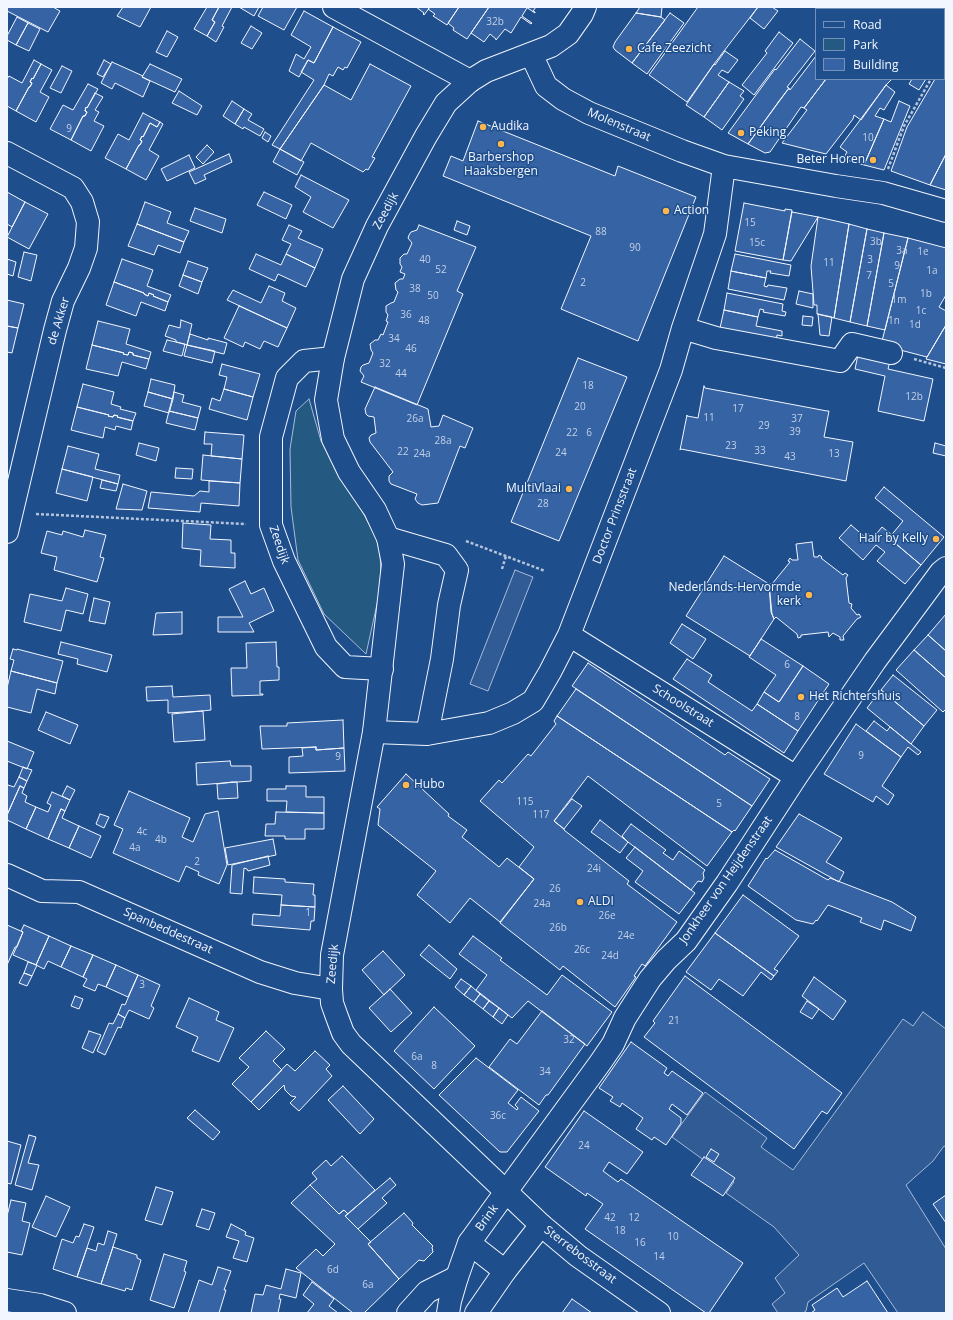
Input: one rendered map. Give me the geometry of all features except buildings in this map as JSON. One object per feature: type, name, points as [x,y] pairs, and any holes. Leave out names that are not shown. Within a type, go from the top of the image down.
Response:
[{"type":"street","points":[[334,7],[470,81],[486,71],[551,46],[568,34],[585,7]]},
{"type":"street","name":"Molenstraat","points":[[531,54],[546,86],[563,99],[589,113],[682,151],[724,166],[883,193],[946,211]]},
{"type":"street","name":"Zeedijk","points":[[470,81],[446,103],[426,136],[377,226],[353,279],[333,358],[326,400],[333,439],[349,472],[375,510],[388,538],[393,564],[374,732],[332,955],[331,989],[332,1003],[337,1017],[343,1033],[351,1044],[505,1193]]},
{"type":"street","name":"de Akker","points":[[7,153],[73,188],[82,202],[88,222],[86,248],[79,268],[63,301],[55,330],[10,523]]},
{"type":"street","name":"Doctor Prinsstraat","points":[[374,732],[428,734],[489,723],[513,713],[533,701],[569,635],[672,370],[683,328],[715,234],[724,166]]},
{"type":"street","points":[[683,328],[716,338],[840,361],[852,344],[891,353]]},
{"type":"street","name":"Zeedijk","points":[[333,358],[304,361],[287,378],[271,437],[271,525],[284,561],[326,647],[345,667],[382,669]]},
{"type":"street","points":[[388,538],[446,555],[457,570],[449,605],[442,659],[428,734]]},
{"type":"street","name":"Jonkheer von Heijdenstraat","points":[[505,1193],[613,1044],[625,1018],[650,978],[686,941],[875,661],[941,572],[946,568]]},
{"type":"street","name":"Schoolstraat","points":[[569,635],[796,777]]},
{"type":"street","name":"Spanbeddestraat","points":[[7,875],[42,890],[78,892],[260,972],[295,983],[331,989]]},
{"type":"street","name":"Sterrebosstraat","points":[[505,1193],[541,1226],[578,1256],[659,1313]]},
{"type":"street","name":"Brink","points":[[448,1313],[457,1277],[470,1243],[505,1193]]},
{"type":"street","points":[[476,1313],[505,1271],[541,1226]]},
{"type":"street","name":"Brink","points":[[470,1243],[505,1271]]},
{"type":"street","points":[[408,1313],[426,1292],[457,1277]]},
{"type":"street","points":[[7,1300],[40,1305],[65,1313]]},
{"type":"path","points":[[883,193],[888,170],[904,126],[930,80]]},
{"type":"path","points":[[891,353],[946,368]]},
{"type":"path","points":[[10,523],[271,525]]},
{"type":"path","points":[[446,555],[453,536],[545,571]]},
{"type":"path","points":[[502,569],[506,556]]},
{"type":"green space","points":[[309,399],[321,441],[360,507],[380,545],[381,586],[366,654],[324,614],[298,560],[291,507],[290,449],[296,411]]},
{"type":"shaded area","points":[[515,570],[533,577],[488,691],[470,684]]},
{"type":"shaded area","points":[[923,1012],[946,1029],[946,1147],[944,1146],[933,1161],[906,1185],[946,1249],[946,1313],[898,1313],[864,1263],[808,1302],[806,1311],[803,1313],[778,1313],[772,1304],[785,1293],[775,1278],[799,1255],[774,1227],[726,1193],[734,1182],[672,1137],[705,1092],[767,1138],[761,1147],[793,1170],[903,1019],[913,1026]]},
{"type":"place","name":"Cafe Zeezicht","points":[[629,49]]},
{"type":"place","name":"Audika","points":[[483,127]]},
{"type":"place","name":"Peking","points":[[741,133]]},
{"type":"place","name":"Barbershop Haaksbergen","points":[[501,144]]},
{"type":"place","name":"Beter Horen","points":[[873,160]]},
{"type":"place","name":"Action","points":[[666,211]]},
{"type":"place","name":"MultiVlaai","points":[[569,489]]},
{"type":"place","name":"Hair by Kelly","points":[[936,539]]},
{"type":"place","name":"Nederlands-Hervormde kerk","points":[[809,595]]},
{"type":"place","name":"Het Richtershuis","points":[[801,697]]},
{"type":"place","name":"Hubo","points":[[406,785]]},
{"type":"place","name":"ALDI","points":[[580,902]]}]
